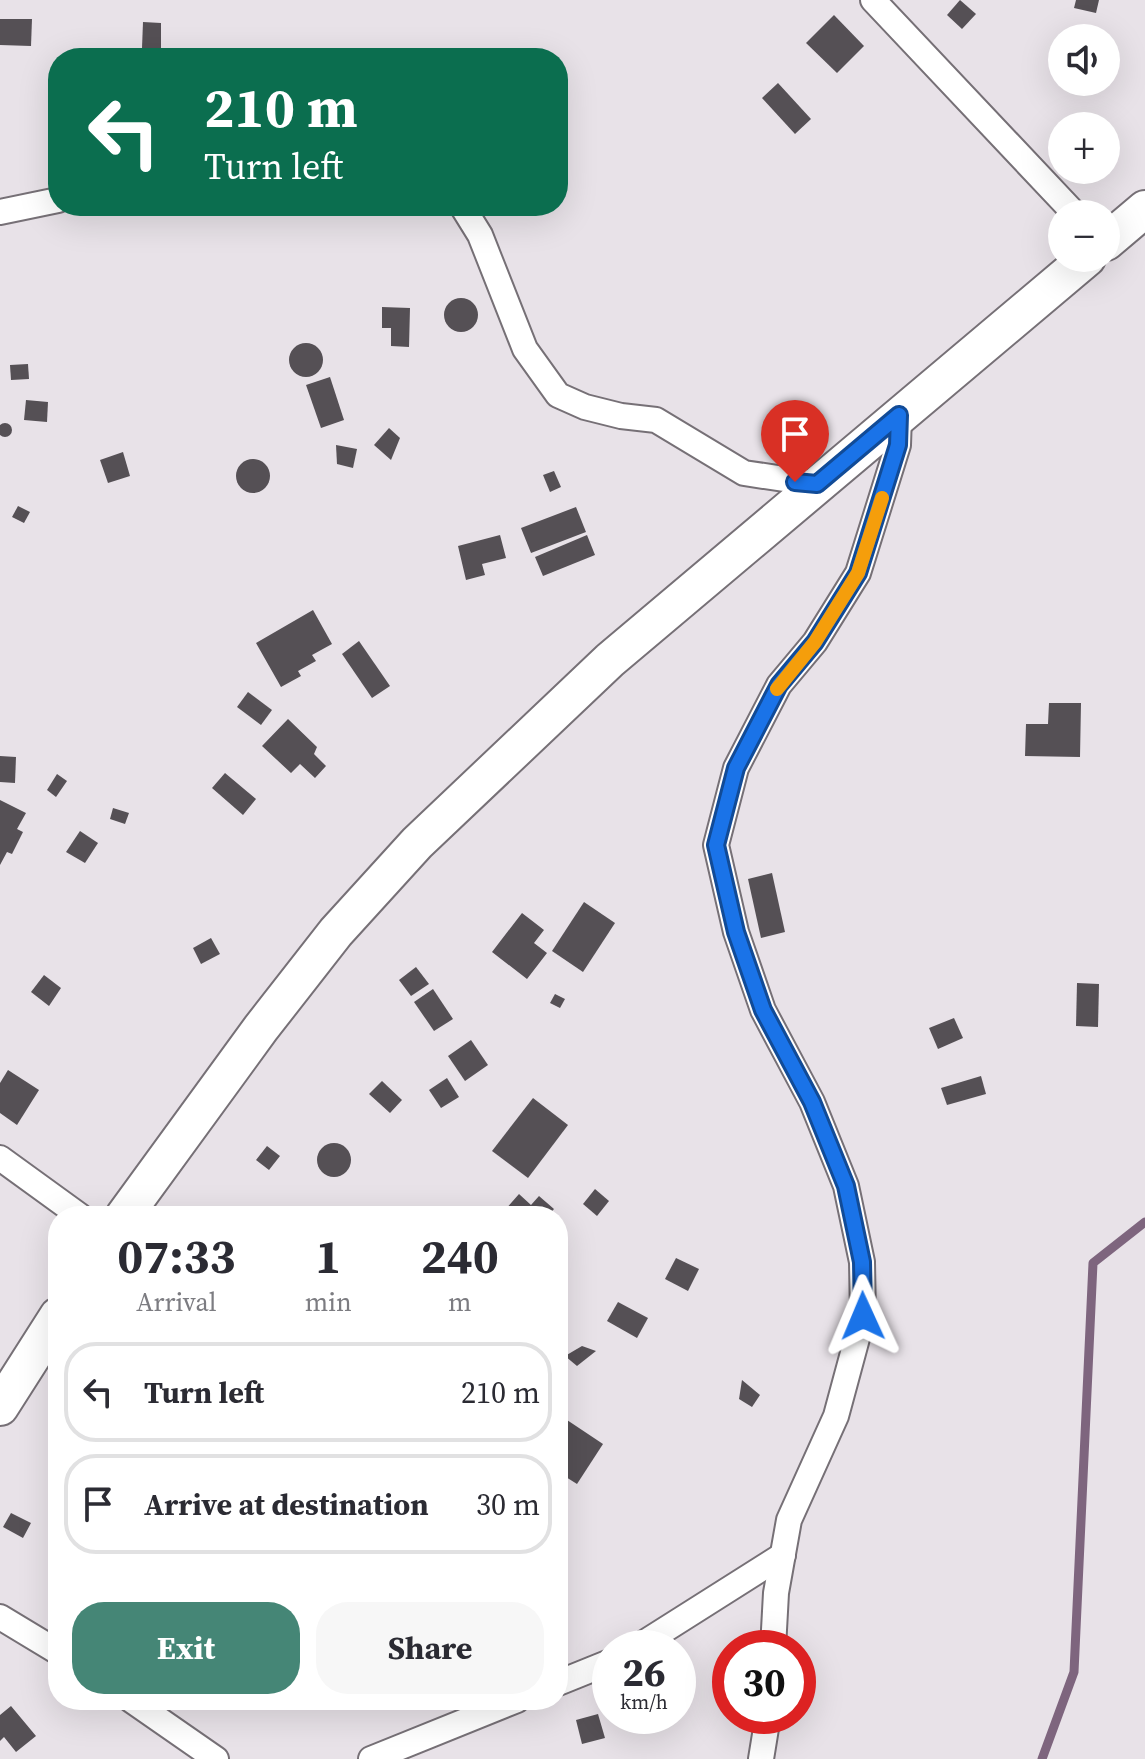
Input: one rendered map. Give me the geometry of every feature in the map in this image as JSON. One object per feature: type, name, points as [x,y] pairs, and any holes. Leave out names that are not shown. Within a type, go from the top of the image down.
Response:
[{"type":"street","points":[[873,0],[1062,200]]},
{"type":"street","points":[[0,212],[48,202]]},
{"type":"street","points":[[1120,230],[1145,209]]},
{"type":"street","points":[[468,216],[480,235],[525,349],[558,395],[585,407],[656,420],[744,473],[817,484]]},
{"type":"street","points":[[131,1206],[261,1028],[336,932],[417,843],[610,660],[1070,272]]},
{"type":"street","points":[[774,1630],[776,1593],[789,1520],[836,1416],[863,1316],[862,1262],[846,1186],[812,1102],[763,1010],[736,932],[716,845],[736,768],[779,685],[815,642],[858,573],[898,445],[899,415]]},
{"type":"street","points":[[0,1158],[66,1206]]},
{"type":"street","points":[[0,1407],[48,1332]]},
{"type":"street","points":[[664,1630],[783,1555]]},
{"type":"street","points":[[0,1617],[48,1646]]},
{"type":"street","points":[[568,1679],[592,1669]]},
{"type":"street","points":[[145,1710],[216,1759]]},
{"type":"street","points":[[371,1759],[492,1710]]},
{"type":"street","points":[[761,1759],[765,1734]]},
{"type":"building","points":[[960,0],[976,14],[962,29],[947,15]]},
{"type":"building","points":[[1076,0],[1099,0],[1096,13],[1074,8]]},
{"type":"building","points":[[834,15],[864,46],[837,73],[806,43]]},
{"type":"building","points":[[0,19],[32,19],[31,46],[0,45]]},
{"type":"building","points":[[143,22],[161,23],[161,48],[142,48]]},
{"type":"building","points":[[778,83],[811,119],[795,134],[762,98]]},
{"type":"building","points":[[461,298],[473,303],[478,315],[473,327],[461,332],[449,327],[444,315],[449,303]]},
{"type":"building","points":[[382,307],[410,308],[409,347],[391,346],[391,328],[382,328]]},
{"type":"building","points":[[306,343],[318,348],[323,360],[318,372],[306,377],[294,372],[289,360],[294,348]]},
{"type":"building","points":[[28,364],[29,379],[11,380],[10,365]]},
{"type":"building","points":[[330,377],[344,420],[321,428],[306,385]]},
{"type":"building","points":[[26,400],[48,402],[47,422],[24,420]]},
{"type":"building","points":[[0,425],[10,425],[10,435],[0,435]]},
{"type":"building","points":[[389,428],[400,438],[391,460],[374,445]]},
{"type":"building","points":[[336,445],[357,449],[353,468],[337,464]]},
{"type":"building","points":[[123,452],[130,476],[108,483],[100,460]]},
{"type":"building","points":[[253,459],[265,464],[270,476],[265,488],[253,493],[241,488],[236,476],[241,464]]},
{"type":"building","points":[[554,471],[561,487],[550,492],[543,475]]},
{"type":"building","points":[[18,506],[30,512],[24,523],[12,517]]},
{"type":"building","points":[[576,507],[586,532],[531,553],[521,528]]},
{"type":"building","points":[[500,535],[506,558],[482,564],[485,575],[466,580],[458,546]]},
{"type":"building","points":[[587,535],[595,555],[543,576],[535,557]]},
{"type":"building","points":[[313,610],[332,644],[312,655],[316,661],[298,671],[301,676],[281,687],[256,643]]},
{"type":"building","points":[[359,641],[390,686],[372,698],[342,654]]},
{"type":"building","points":[[248,692],[272,710],[261,725],[237,707]]},
{"type":"building","points":[[1049,703],[1081,703],[1080,757],[1025,756],[1026,724],[1048,724]]},
{"type":"building","points":[[288,719],[317,747],[314,754],[326,766],[315,778],[300,764],[291,773],[262,746]]},
{"type":"building","points":[[0,756],[16,757],[15,783],[0,782]]},
{"type":"building","points":[[225,773],[256,799],[243,815],[212,788]]},
{"type":"building","points":[[57,774],[67,781],[56,797],[47,790]]},
{"type":"building","points":[[0,800],[26,813],[17,829],[23,832],[12,854],[7,852],[0,865]]},
{"type":"building","points":[[113,808],[129,813],[125,824],[110,819]]},
{"type":"building","points":[[80,831],[98,843],[85,863],[66,852]]},
{"type":"building","points":[[772,873],[785,932],[761,938],[748,879]]},
{"type":"building","points":[[584,902],[615,923],[583,972],[552,951]]},
{"type":"building","points":[[522,913],[544,930],[534,943],[547,953],[527,979],[492,952]]},
{"type":"building","points":[[211,938],[220,954],[201,964],[193,948]]},
{"type":"building","points":[[416,967],[429,984],[411,996],[399,980]]},
{"type":"building","points":[[44,975],[61,988],[49,1006],[31,992]]},
{"type":"building","points":[[1077,983],[1099,984],[1098,1027],[1076,1026]]},
{"type":"building","points":[[433,989],[453,1019],[434,1031],[414,1002]]},
{"type":"building","points":[[555,994],[565,999],[560,1008],[550,1003]]},
{"type":"building","points":[[954,1018],[963,1038],[938,1049],[929,1028]]},
{"type":"building","points":[[471,1040],[488,1065],[465,1081],[448,1056]]},
{"type":"building","points":[[8,1070],[39,1090],[17,1125],[0,1113],[0,1083]]},
{"type":"building","points":[[981,1076],[986,1094],[947,1105],[941,1088]]},
{"type":"building","points":[[447,1078],[459,1097],[441,1108],[429,1090]]},
{"type":"building","points":[[382,1081],[402,1100],[390,1113],[369,1094]]},
{"type":"building","points":[[533,1098],[568,1125],[528,1178],[492,1151]]},
{"type":"building","points":[[334,1143],[346,1148],[351,1160],[346,1172],[334,1177],[322,1172],[317,1160],[322,1148]]},
{"type":"building","points":[[267,1146],[280,1156],[269,1170],[256,1160]]},
{"type":"building","points":[[595,1189],[609,1201],[597,1216],[583,1204]]},
{"type":"building","points":[[519,1194],[531,1205],[539,1196],[551,1206],[508,1206]]},
{"type":"building","points":[[676,1258],[699,1269],[688,1291],[665,1279]]},
{"type":"building","points":[[618,1302],[648,1318],[637,1338],[607,1321]]},
{"type":"building","points":[[582,1346],[596,1351],[577,1366],[568,1358],[568,1354]]},
{"type":"building","points":[[742,1380],[760,1395],[752,1407],[739,1399]]},
{"type":"building","points":[[568,1421],[603,1444],[577,1484],[568,1478]]},
{"type":"building","points":[[11,1513],[31,1523],[23,1538],[3,1527]]},
{"type":"building","points":[[11,1706],[36,1736],[16,1752],[4,1737],[0,1741],[0,1715]]},
{"type":"building","points":[[592,1716],[592,1734],[604,1734],[605,1738],[582,1744],[576,1720]]},
{"type":"waterway","points":[[1042,1759],[1074,1672],[1093,1263],[1145,1222]]},
{"type":"slow traffic","points":[[777,689],[815,642],[858,573],[882,498]]},
{"type":"route","points":[[795,482],[817,484],[899,415],[898,445],[858,573],[815,642],[779,685],[736,768],[716,845],[736,932],[763,1010],[812,1102],[846,1186],[862,1262],[863,1316]]}]
